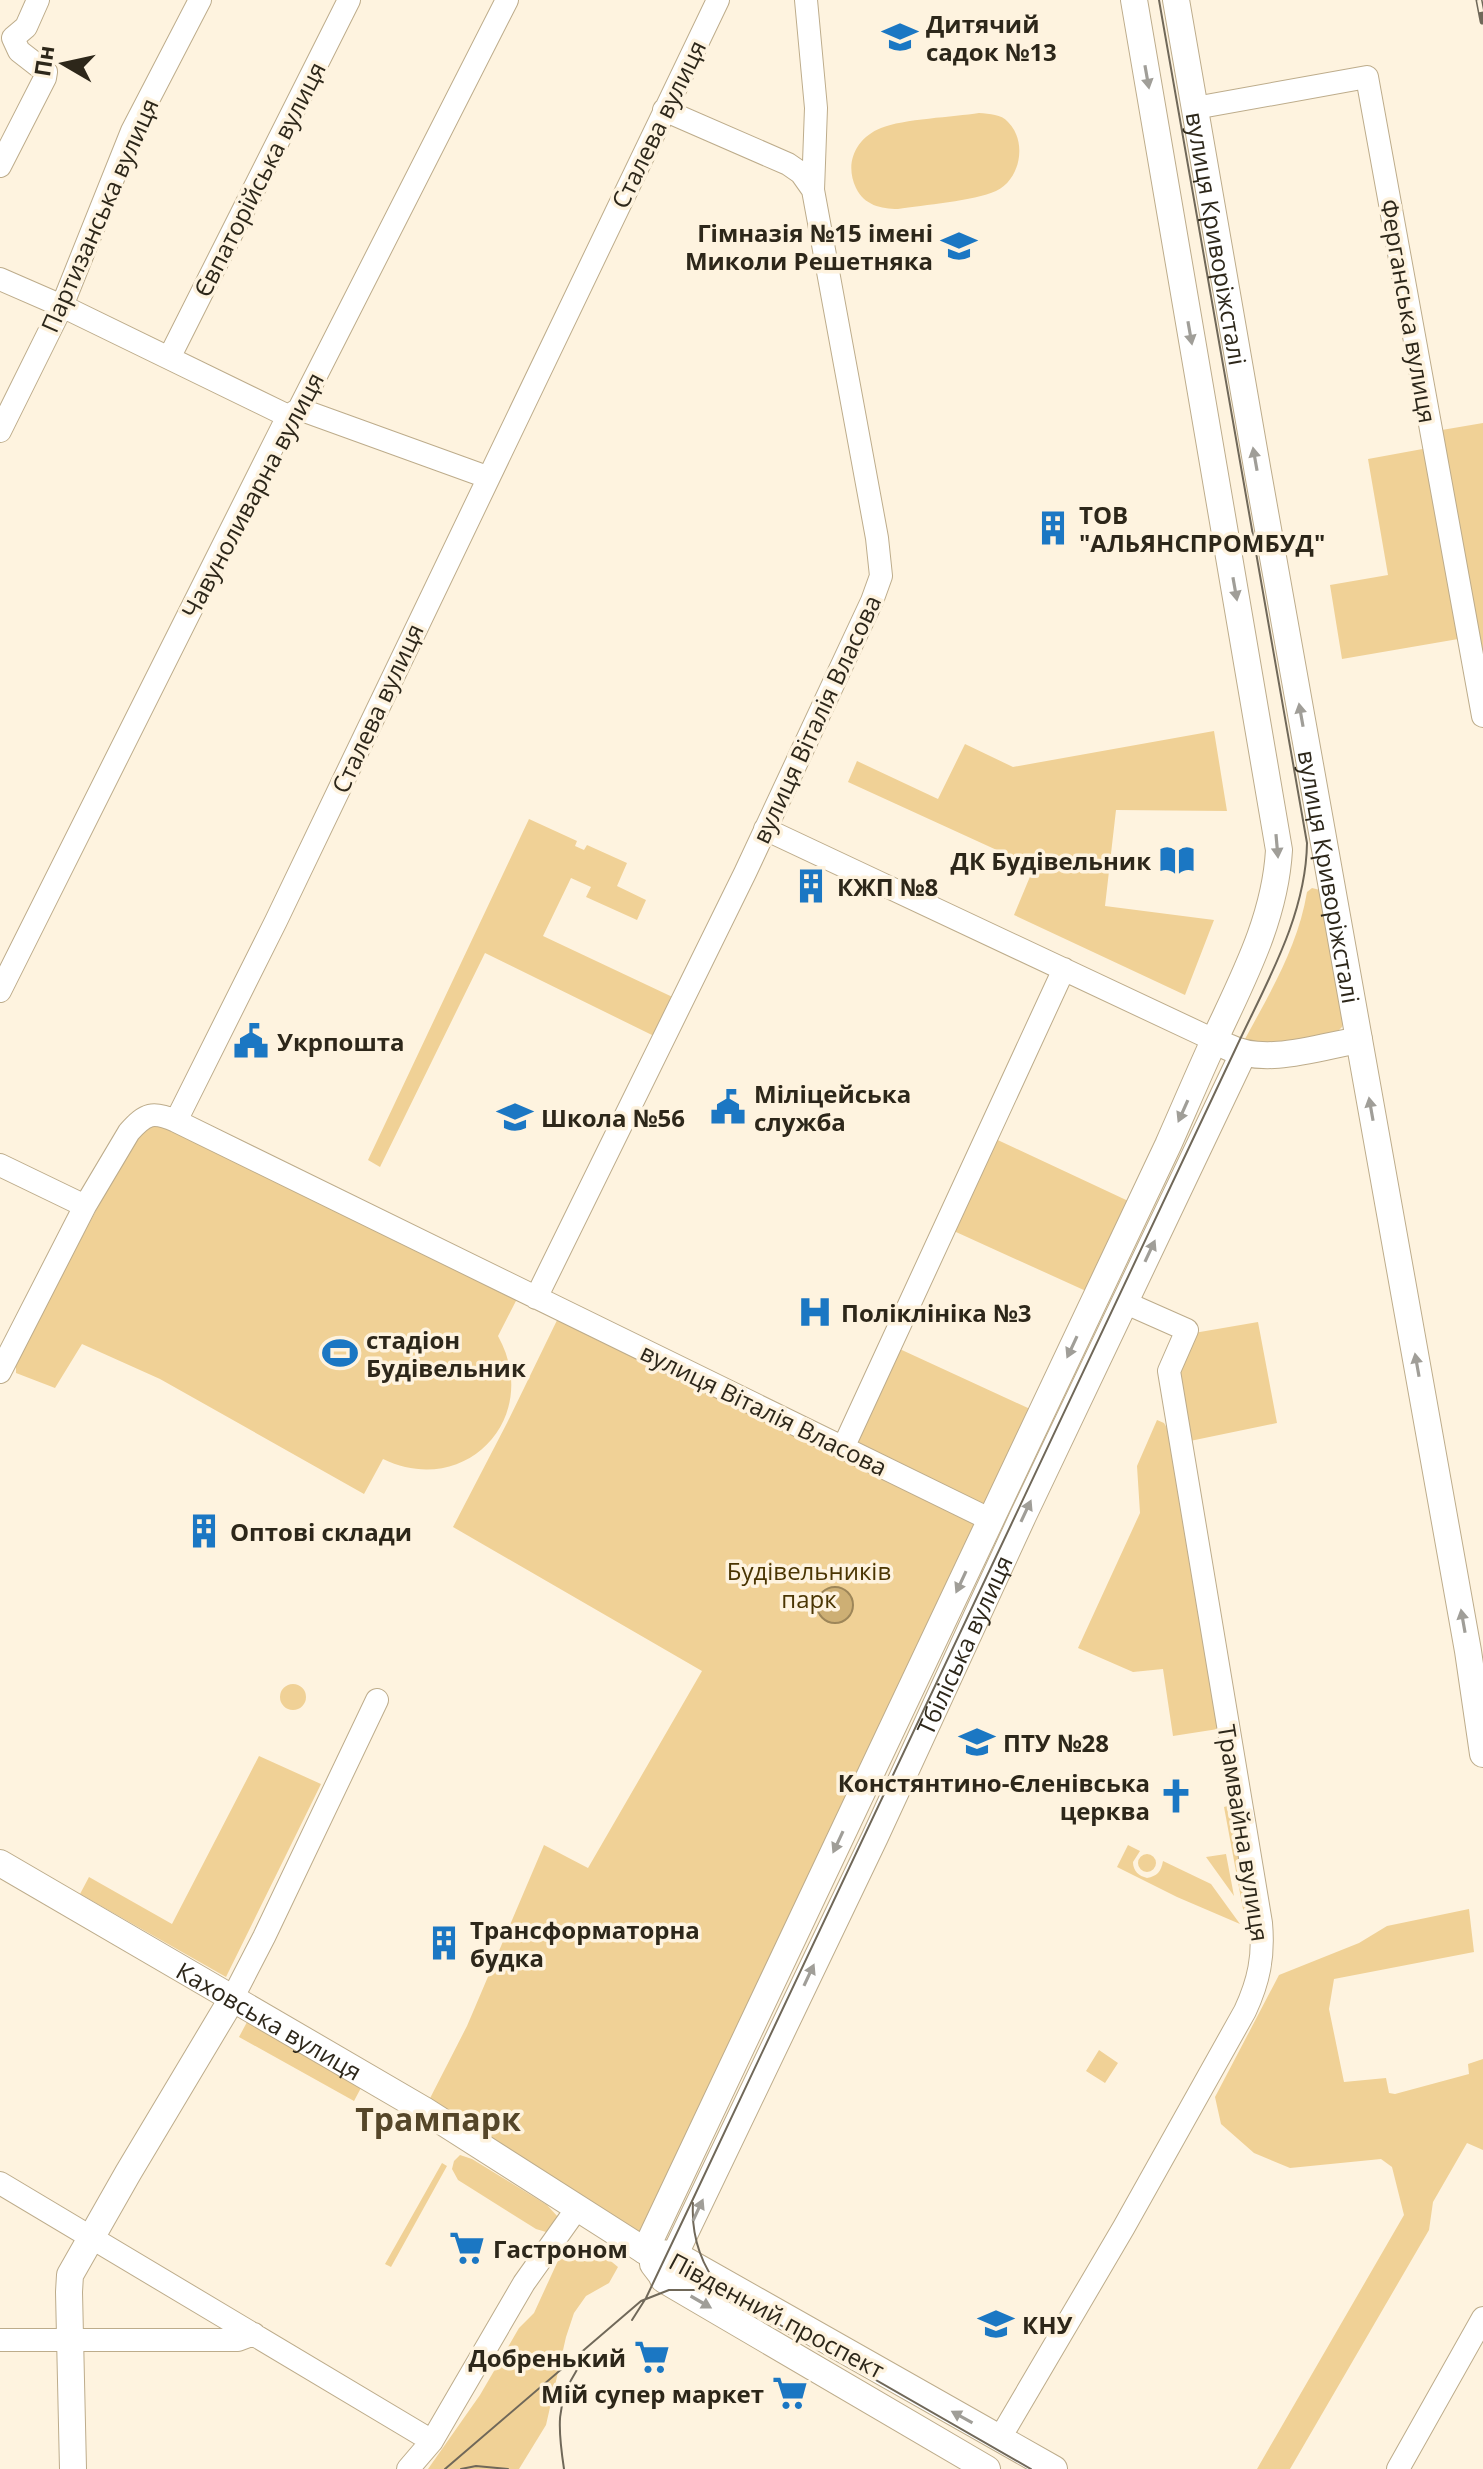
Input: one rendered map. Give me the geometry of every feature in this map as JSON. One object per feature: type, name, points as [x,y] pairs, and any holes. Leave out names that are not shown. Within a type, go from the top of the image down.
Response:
[{"type":"main road","name":"вулиця Криворіжсталі","points":[[1134,0],[1279,850],[1278,873],[1264,926],[1239,991],[1214,1040]]},
{"type":"main road","name":"вулиця Криворіжсталі","points":[[1176,0],[1468,1651],[1483,1754]]},
{"type":"main road","points":[[1214,1040],[1243,1054],[1270,1056],[1359,1040]]},
{"type":"main road","name":"Тбіліська вулиця","points":[[645,2251],[1168,1145],[1214,1040]]},
{"type":"main road","name":"Тбіліська вулиця","points":[[663,2279],[882,1823],[1023,1516],[1243,1054]]},
{"type":"main road","name":"Каховська вулиця","points":[[0,1863],[424,2110],[645,2251]]},
{"type":"main road","points":[[73,2469],[70,2275],[232,1999]]},
{"type":"main road","name":"Південний проспект","points":[[645,2251],[676,2255],[1054,2469]]},
{"type":"main road","name":"Південний проспект","points":[[645,2251],[663,2279],[987,2469]]},
{"type":"street","points":[[0,166],[45,78],[46,72],[19,51],[6,35],[26,27],[38,0]]},
{"type":"street","name":"Партизанська вулиця","points":[[0,431],[62,306],[132,131],[200,0]]},
{"type":"street","name":"Євпаторійська вулиця","points":[[169,358],[349,0]]},
{"type":"street","name":"Чавуноливарна вулиця","points":[[0,991],[293,413],[507,0]]},
{"type":"street","name":"Сталева вулиця","points":[[176,1121],[283,907],[718,0]]},
{"type":"street","name":"вулиця Віталія Власова","points":[[536,1298],[765,829],[881,576],[877,538],[813,190],[816,108],[806,0]]},
{"type":"street","name":"Ферганська вулиця","points":[[1195,108],[1367,77],[1483,716]]},
{"type":"street","points":[[664,110],[788,164],[801,173],[813,190]]},
{"type":"street","points":[[0,279],[293,413],[487,477]]},
{"type":"street","points":[[765,829],[1214,1040]]},
{"type":"street","points":[[843,1448],[1064,969]]},
{"type":"street","points":[[0,1372],[85,1206],[129,1132],[150,1115],[159,1114],[176,1121]]},
{"type":"street","name":"вулиця Віталія Власова","points":[[176,1121],[991,1520]]},
{"type":"street","points":[[0,1165],[85,1206]]},
{"type":"street","name":"Трамвайна вулиця","points":[[1000,2438],[1124,2227],[1245,2011],[1256,1987],[1262,1961],[1261,1923],[1169,1371],[1187,1330],[1126,1303]]},
{"type":"street","points":[[232,1999],[290,1885],[377,1700]]},
{"type":"street","points":[[0,2183],[432,2441]]},
{"type":"street","points":[[408,2469],[432,2441],[524,2283],[578,2207]]},
{"type":"street","points":[[1398,2469],[1483,2318]]},
{"type":"street","points":[[0,2340],[238,2340],[254,2334]]},
{"type":"green space","points":[[979,113],[1005,119],[1018,140],[1016,170],[1004,186],[975,197],[898,209],[874,205],[859,194],[853,179],[852,161],[859,145],[872,132],[902,122]]},
{"type":"green space","points":[[1483,423],[1483,687],[1436,431]]},
{"type":"green space","points":[[1428,448],[1464,638],[1342,659],[1330,585],[1388,575],[1368,459]]},
{"type":"green space","points":[[1214,731],[1227,811],[1116,810],[1105,906],[1214,920],[1185,995],[1014,915],[1034,867],[848,782],[857,761],[938,799],[965,744],[1013,767]]},
{"type":"green space","points":[[529,819],[577,841],[575,846],[584,850],[587,845],[627,863],[617,886],[646,900],[637,920],[586,897],[591,887],[571,878],[543,936],[681,1001],[654,1036],[485,953],[380,1167],[368,1160]]},
{"type":"green space","points":[[1312,888],[1320,890],[1345,1018],[1342,1027],[1337,1032],[1254,1047],[1245,1043],[1245,1039],[1282,968],[1297,931],[1307,892]]},
{"type":"green space","name":"стадіон Будівельник","points":[[153,1120],[518,1297],[498,1336],[509,1366],[511,1395],[503,1421],[488,1443],[468,1459],[442,1468],[414,1469],[383,1459],[364,1494],[160,1379],[82,1344],[55,1388],[16,1373],[16,1361],[133,1141]]},
{"type":"green space","points":[[987,1135],[1139,1206],[1097,1296],[945,1227]]},
{"type":"green space","name":"Будівельників парк","points":[[562,1310],[843,1447],[891,1345],[1041,1414],[645,2251],[424,2110],[467,2026],[544,1845],[588,1868],[702,1671],[453,1527]]},
{"type":"green space","points":[[1258,1322],[1277,1423],[1190,1441],[1177,1370],[1194,1333]]},
{"type":"green space","points":[[1157,1420],[1164,1423],[1168,1430],[1218,1729],[1173,1736],[1163,1669],[1133,1672],[1078,1648],[1140,1513],[1137,1466]]},
{"type":"green space","points":[[293,1684],[302,1688],[306,1697],[302,1706],[293,1710],[284,1706],[280,1697],[284,1688]]},
{"type":"green space","points":[[259,1756],[321,1784],[226,1977],[80,1894],[89,1877],[172,1924]]},
{"type":"green space","points":[[1231,1805],[1251,1923],[1243,1909],[1224,1807]]},
{"type":"green space","points":[[1128,1845],[1140,1851],[1133,1862],[1139,1874],[1147,1878],[1153,1876],[1160,1871],[1163,1861],[1211,1884],[1240,1924],[1117,1867]]},
{"type":"green space","points":[[1147,1854],[1156,1863],[1147,1872],[1138,1863]]},
{"type":"green space","points":[[1226,1854],[1234,1896],[1206,1857]]},
{"type":"green space","points":[[1469,1909],[1474,1952],[1334,1979],[1329,2009],[1344,2082],[1386,2078],[1389,2093],[1395,2094],[1469,2074],[1468,2064],[1483,2059],[1483,2150],[1467,2143],[1433,2202],[1429,2230],[1290,2469],[1257,2469],[1404,2215],[1392,2167],[1381,2159],[1290,2168],[1254,2153],[1221,2124],[1215,2097],[1279,1975],[1359,1943],[1387,1926]]},
{"type":"green space","points":[[247,2022],[362,2086],[354,2101],[239,2037]]},
{"type":"green space","points":[[1099,2050],[1118,2063],[1105,2083],[1086,2071]]},
{"type":"green space","points":[[460,2155],[472,2159],[547,2205],[558,2217],[552,2230],[536,2229],[458,2180],[452,2169]]},
{"type":"green space","points":[[442,2163],[447,2166],[391,2267],[385,2264]]},
{"type":"green space","points":[[579,2242],[590,2244],[618,2267],[609,2283],[586,2296],[574,2313],[546,2425],[519,2469],[428,2469],[480,2395],[519,2328],[534,2313],[562,2252]]},
{"type":"shaded area","points":[[835,1587],[848,1592],[853,1605],[848,1618],[835,1623],[822,1618],[817,1605],[822,1592]]},
{"type":"tram line","points":[[632,2320],[646,2298],[1271,975],[1300,897],[1307,843],[1159,0]]},
{"type":"tram line","points":[[693,2203],[696,2240],[704,2264],[726,2294],[1031,2469]]},
{"type":"tram line","points":[[445,2469],[641,2301],[669,2290],[722,2290]]},
{"type":"tram line","points":[[564,2469],[560,2417],[565,2393],[578,2368]]},
{"type":"tram line","points":[[461,2469],[476,2466],[508,2469]]},
{"type":"railway","points":[[1479,0],[1483,21]]},
{"type":"place","name":"Дитячий садок №13","points":[[900,37]]},
{"type":"place","name":"Гімназія №15 імені Миколи Решетняка","points":[[959,246]]},
{"type":"place","name":"ТОВ \"АЛЬЯНСПРОМБУД\"","points":[[1053,528]]},
{"type":"place","name":"ДК Будівельник","points":[[1177,860]]},
{"type":"place","name":"КЖП №8","points":[[811,886]]},
{"type":"place","name":"Укрпошта","points":[[251,1041]]},
{"type":"place","name":"Міліцейська служба","points":[[728,1107]]},
{"type":"place","name":"Школа №56","points":[[515,1117]]},
{"type":"place","name":"Поліклініка №3","points":[[815,1312]]},
{"type":"place","name":"стадіон Будівельник","points":[[340,1353]]},
{"type":"place","name":"Оптові склади","points":[[204,1531]]},
{"type":"place","name":"ПТУ №28","points":[[977,1742]]},
{"type":"place","name":"Констянтино-Єленівська церква","points":[[1176,1796]]},
{"type":"place","name":"Трансформаторна будка","points":[[444,1943]]},
{"type":"place","name":"Гастроном","points":[[467,2248]]},
{"type":"place","name":"КНУ","points":[[996,2324]]},
{"type":"place","name":"Добренький","points":[[652,2357]]},
{"type":"place","name":"Мій супер маркет","points":[[790,2393]]},
{"type":"district","name":"Трампарк","points":[[438,2118]]}]
